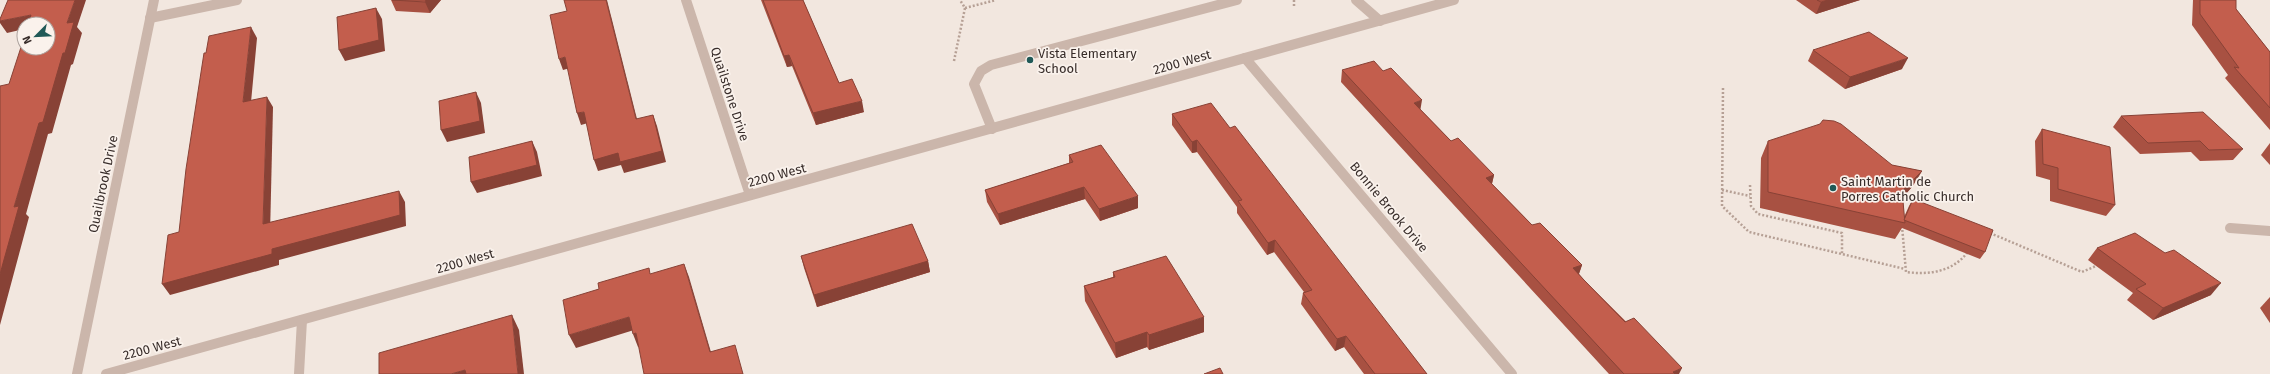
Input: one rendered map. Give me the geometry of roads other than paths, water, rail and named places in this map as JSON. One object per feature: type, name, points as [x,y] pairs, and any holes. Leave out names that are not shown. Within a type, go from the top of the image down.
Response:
[{"type":"street","name":"Quailbrook Drive","points":[[77,374],[154,0]]},
{"type":"street","points":[[150,18],[237,0]]},
{"type":"street","name":"Quailstone Drive","points":[[686,0],[750,195]]},
{"type":"street","points":[[992,129],[974,84],[982,71],[991,65],[1237,0]]},
{"type":"street","points":[[1356,0],[1380,21]]},
{"type":"street","name":"2200 West","points":[[106,374],[1454,0]]},
{"type":"street","name":"Bonnie Brook Drive","points":[[1245,58],[1512,374]]},
{"type":"street","points":[[2230,228],[2270,231]]},
{"type":"street","points":[[299,374],[302,320]]},
{"type":"place","name":"Vista Elementary School","points":[[1030,60]]},
{"type":"place","name":"Saint Martin de Porres Catholic Church","points":[[1833,188]]}]
